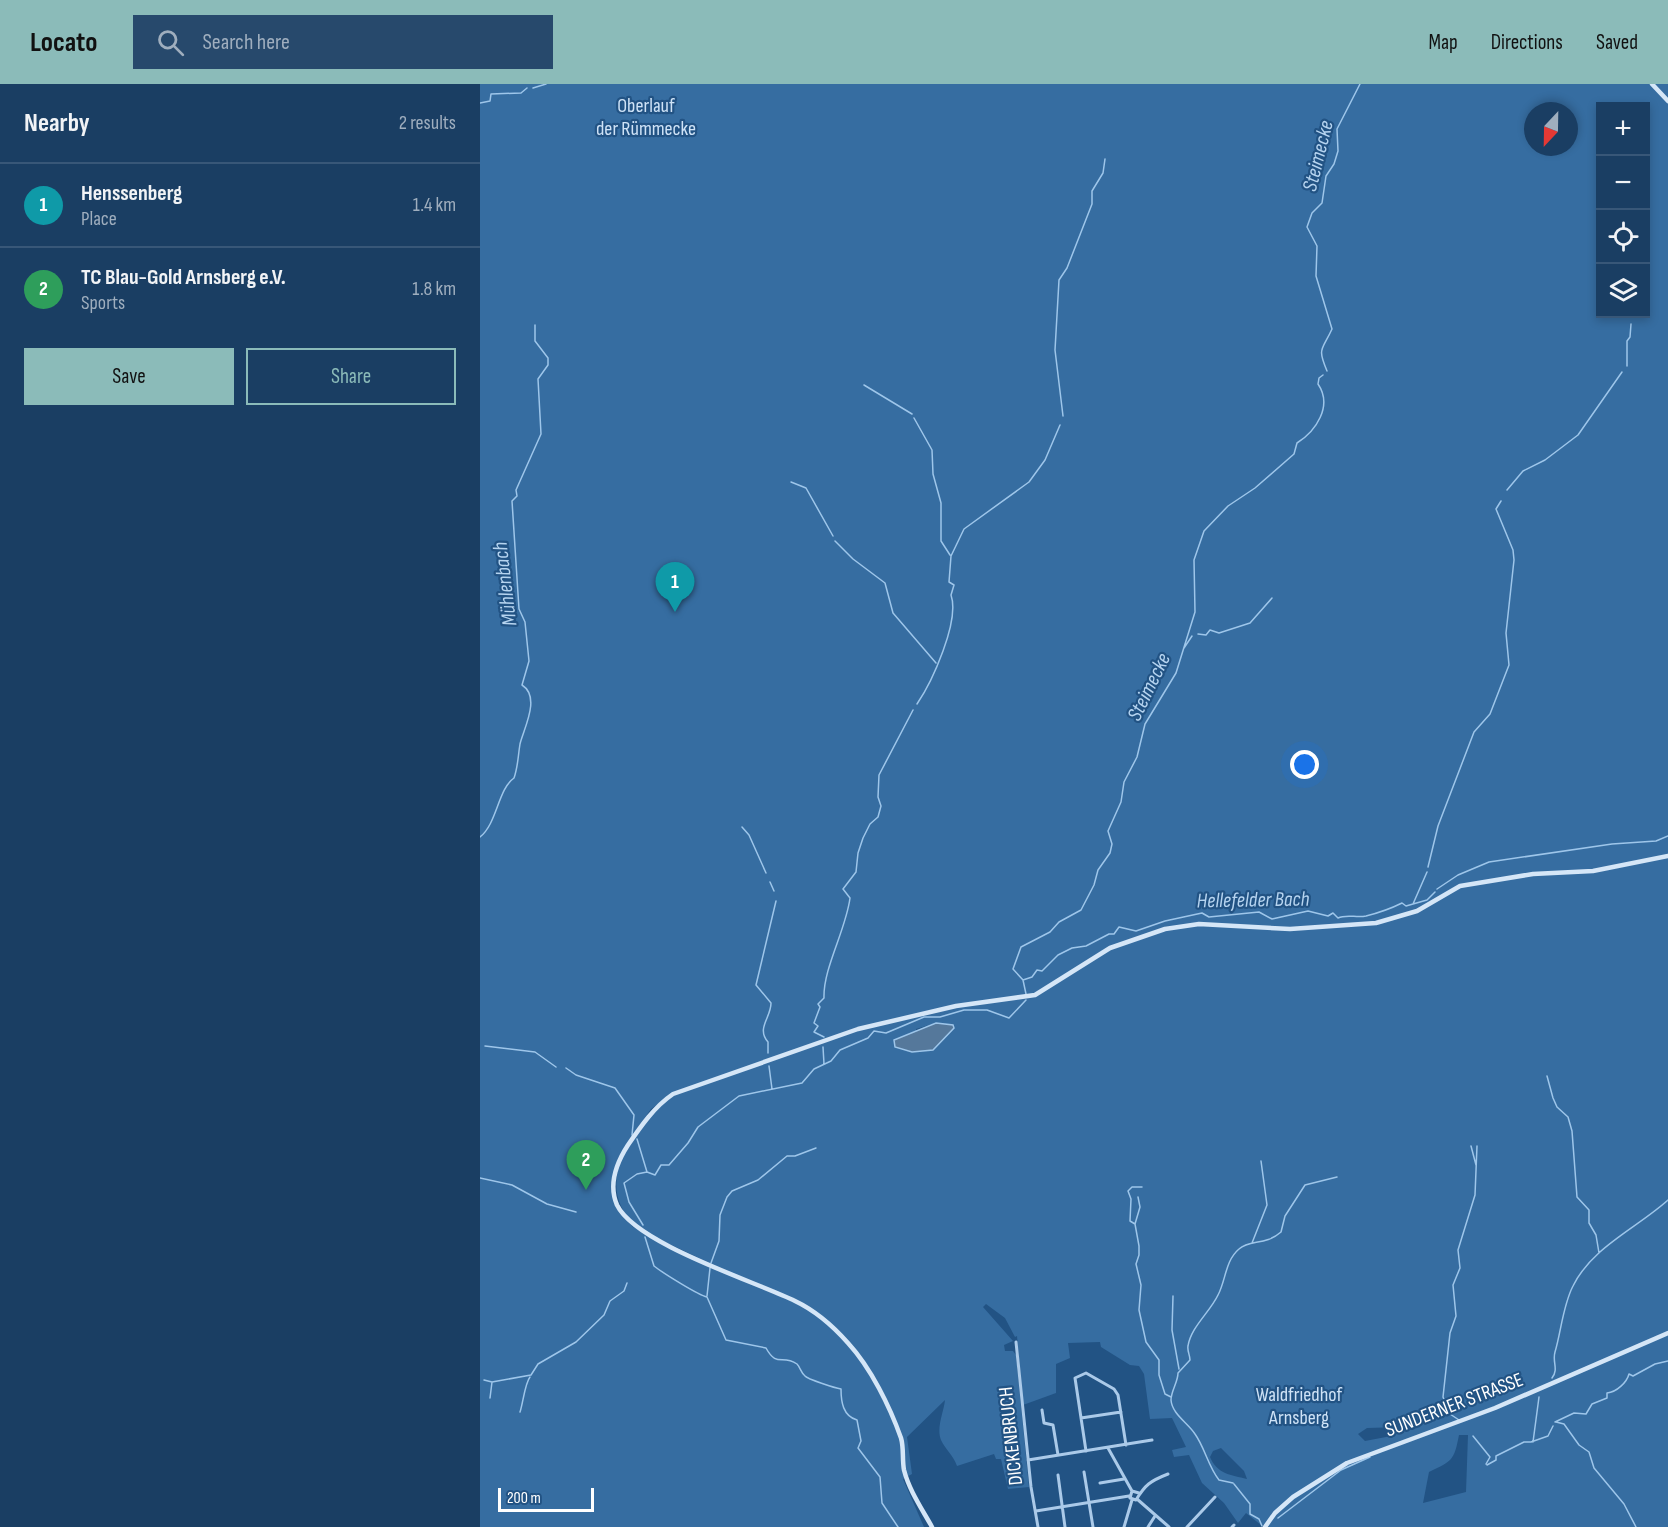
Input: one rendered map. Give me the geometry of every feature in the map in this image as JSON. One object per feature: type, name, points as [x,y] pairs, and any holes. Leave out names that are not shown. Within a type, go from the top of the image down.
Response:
[{"type":"main road","points":[[1652,84],[1668,101]]},
{"type":"main road","points":[[932,1527],[914,1495],[904,1470],[901,1440],[876,1385],[850,1345],[834,1329],[797,1301],[712,1265],[636,1227],[618,1206],[614,1182],[619,1161],[658,1105],[673,1094],[858,1029],[956,1006],[1035,994],[1110,948],[1165,929],[1199,924],[1290,929],[1376,923],[1417,911],[1460,886],[1522,875],[1593,871],[1668,856]]},
{"type":"main road","name":"SUNDERNER STRASSE","points":[[1265,1527],[1293,1497],[1347,1463],[1495,1408],[1668,1333]]},
{"type":"street","name":"DICKENBRUCH","points":[[1016,1342],[1028,1461],[1038,1527]]},
{"type":"street","points":[[1086,1451],[1075,1378],[1086,1373],[1116,1391],[1126,1445]]},
{"type":"street","points":[[1042,1410],[1044,1423],[1053,1425],[1058,1455]]},
{"type":"street","points":[[1081,1418],[1120,1412]]},
{"type":"street","points":[[1028,1461],[1152,1440]]},
{"type":"street","points":[[1108,1448],[1132,1491],[1139,1493]]},
{"type":"street","points":[[1084,1472],[1093,1527]]},
{"type":"street","points":[[1058,1474],[1065,1527]]},
{"type":"street","points":[[1137,1499],[1139,1493],[1155,1479],[1168,1474]]},
{"type":"street","points":[[1100,1483],[1124,1479]]},
{"type":"street","points":[[1124,1527],[1132,1491]]},
{"type":"street","points":[[1187,1527],[1215,1497]]},
{"type":"street","points":[[1036,1511],[1131,1498],[1137,1499],[1169,1527]]},
{"type":"street","points":[[1148,1527],[1155,1515]]},
{"type":"green space","points":[[480,84],[1668,84],[1668,1527],[1269,1527],[1261,1525],[1246,1513],[1238,1523],[1224,1503],[1202,1483],[1189,1455],[1174,1457],[1172,1450],[1186,1447],[1172,1418],[1150,1419],[1144,1374],[1139,1366],[1130,1365],[1101,1347],[1100,1342],[1068,1343],[1070,1358],[1056,1364],[1056,1393],[1023,1405],[1017,1336],[1015,1337],[1005,1318],[986,1304],[983,1307],[1013,1341],[1004,1345],[1005,1351],[1013,1351],[1016,1355],[1029,1487],[1008,1489],[1001,1459],[996,1459],[994,1454],[957,1466],[940,1435],[945,1400],[907,1437],[912,1474],[903,1479],[924,1527],[480,1527]],"holes":[[[880,1022],[674,1095],[645,1122],[633,1138],[623,1156],[617,1174],[617,1192],[623,1209],[636,1226],[648,1234],[633,1227],[617,1209],[613,1175],[633,1134],[651,1109],[673,1093]],[[936,1023],[952,1025],[954,1028],[936,1047],[920,1051],[916,1029]],[[1400,1427],[1400,1431],[1386,1437],[1365,1441],[1358,1434],[1367,1428]],[[1459,1435],[1468,1435],[1466,1492],[1423,1503],[1429,1472],[1451,1459]],[[1221,1448],[1244,1471],[1247,1479],[1225,1473],[1216,1467],[1210,1457],[1213,1451]]]},
{"type":"shaded area","points":[[936,1023],[953,1025],[954,1028],[933,1050],[912,1052],[895,1047],[894,1040]]},
{"type":"waterway","points":[[533,88],[546,84]]},
{"type":"waterway","name":"Steimecke","points":[[1327,371],[1322,349],[1332,329],[1316,276],[1317,246],[1307,227],[1312,213],[1322,203],[1326,176],[1334,164],[1338,151],[1337,129],[1360,84]]},
{"type":"waterway","points":[[480,103],[490,101],[491,94],[521,93],[527,88]]},
{"type":"waterway","points":[[1063,416],[1055,350],[1059,280],[1067,268],[1092,204],[1092,191],[1103,173],[1105,159]]},
{"type":"waterway","points":[[1627,366],[1627,341],[1630,337],[1631,324]]},
{"type":"waterway","name":"Mühlenbach","points":[[480,837],[490,824],[504,790],[514,778],[520,744],[531,705],[528,690],[522,685],[529,661],[525,622],[519,609],[512,501],[517,496],[516,490],[541,434],[538,379],[548,365],[548,358],[535,341],[535,325]]},
{"type":"waterway","points":[[1507,490],[1523,471],[1545,460],[1578,435],[1622,372]]},
{"type":"waterway","name":"Steimecke","points":[[1023,980],[1013,969],[1021,947],[1050,932],[1059,922],[1081,910],[1094,885],[1098,870],[1110,853],[1112,844],[1108,831],[1121,802],[1124,782],[1137,757],[1145,724],[1176,673],[1195,612],[1194,560],[1204,531],[1228,506],[1255,488],[1294,454],[1297,443],[1316,425],[1323,409],[1324,401],[1318,384],[1319,378],[1323,375]]},
{"type":"waterway","points":[[864,385],[912,414]]},
{"type":"waterway","points":[[914,418],[932,450],[933,474],[941,503],[941,541],[950,555]]},
{"type":"waterway","points":[[917,704],[937,667],[948,635],[952,620],[951,595],[954,585],[949,582],[951,556],[964,529],[1029,482],[1045,460],[1060,425]]},
{"type":"waterway","points":[[791,482],[806,488],[833,536]]},
{"type":"waterway","points":[[1428,867],[1438,826],[1474,732],[1490,714],[1509,665],[1506,633],[1514,560],[1513,550],[1496,509],[1501,501]]},
{"type":"waterway","points":[[835,541],[853,559],[885,583],[893,613],[936,663]]},
{"type":"waterway","points":[[1198,634],[1206,635],[1210,630],[1219,633],[1250,623],[1272,598]]},
{"type":"waterway","name":"Steimecke","points":[[1184,648],[1192,636]]},
{"type":"waterway","points":[[824,1037],[814,1032],[818,1026],[814,1023],[820,1007],[818,1004],[824,998],[827,974],[848,910],[850,898],[843,889],[856,872],[858,853],[863,838],[870,824],[878,817],[881,806],[878,797],[879,775],[913,710]]},
{"type":"waterway","points":[[742,827],[749,835],[766,873]]},
{"type":"waterway","name":"Hellefelder Bach","points":[[1437,889],[1458,875],[1489,862],[1612,844],[1656,841],[1668,836]]},
{"type":"waterway","points":[[1413,904],[1427,872]]},
{"type":"waterway","points":[[770,882],[774,891]]},
{"type":"waterway","name":"Hellefelder Bach","points":[[1026,994],[1023,980],[1032,977],[1037,970],[1042,971],[1058,955],[1114,934],[1119,927],[1136,931],[1165,921],[1202,913],[1209,917],[1259,912],[1272,919],[1308,911],[1328,916],[1333,913],[1338,918],[1363,916],[1384,911],[1402,903],[1406,906],[1427,900],[1435,892]]},
{"type":"waterway","points":[[768,1053],[768,1042],[763,1032],[771,1003],[756,985],[776,901]]},
{"type":"waterway","name":"Hellefelder Bach","points":[[643,1225],[629,1202],[624,1183],[637,1174],[647,1172],[655,1175],[661,1165],[669,1165],[698,1127],[739,1096],[802,1083],[814,1069],[831,1061],[840,1050],[868,1038],[874,1031],[886,1033],[924,1017],[940,1017],[964,1010],[987,1010],[1009,1018],[1026,1000]]},
{"type":"waterway","points":[[485,1046],[535,1052],[556,1067]]},
{"type":"waterway","points":[[823,1047],[824,1064]]},
{"type":"waterway","points":[[769,1066],[772,1089]]},
{"type":"waterway","points":[[566,1068],[576,1075],[615,1088],[634,1115],[632,1135]]},
{"type":"waterway","points":[[1547,1076],[1557,1107],[1568,1117],[1572,1131],[1577,1197],[1589,1210],[1589,1223],[1596,1235],[1599,1253]]},
{"type":"waterway","points":[[637,1139],[647,1172]]},
{"type":"waterway","points":[[1471,1146],[1476,1165]]},
{"type":"waterway","points":[[1459,1420],[1450,1414],[1443,1397],[1450,1333],[1456,1316],[1453,1285],[1460,1268],[1458,1250],[1475,1195],[1477,1146]]},
{"type":"waterway","points":[[711,1263],[719,1241],[720,1215],[732,1191],[758,1180],[787,1156],[795,1156],[816,1148]]},
{"type":"waterway","points":[[1252,1243],[1267,1205],[1261,1161]]},
{"type":"waterway","points":[[1233,1483],[1219,1480],[1195,1434],[1174,1410],[1171,1397],[1178,1373],[1190,1360],[1188,1348],[1190,1339],[1218,1295],[1234,1254],[1243,1246],[1269,1239],[1281,1232],[1285,1216],[1305,1185],[1337,1177]]},
{"type":"waterway","points":[[480,1178],[512,1185],[547,1204],[576,1212]]},
{"type":"waterway","points":[[1135,1224],[1130,1221],[1131,1199],[1128,1191],[1132,1187],[1142,1187]]},
{"type":"waterway","points":[[1138,1197],[1140,1207],[1135,1224],[1139,1246],[1136,1264],[1141,1285],[1139,1310],[1146,1342],[1159,1360],[1159,1375],[1165,1394],[1171,1397]]},
{"type":"waterway","points":[[1552,1378],[1555,1372],[1554,1356],[1567,1302],[1581,1272],[1603,1249],[1668,1200]]},
{"type":"waterway","name":"Hellefelder Bach","points":[[645,1237],[654,1266],[707,1297],[726,1340],[766,1348],[773,1358],[797,1364],[807,1377],[841,1389],[842,1403],[846,1412],[857,1420],[861,1441],[858,1448],[880,1477],[882,1503],[898,1527]]},
{"type":"waterway","points":[[707,1296],[710,1268]]},
{"type":"waterway","points":[[484,1380],[492,1382],[531,1375],[538,1364],[576,1342],[604,1315],[610,1301],[624,1291],[627,1283]]},
{"type":"waterway","points":[[1173,1296],[1172,1330],[1179,1369]]},
{"type":"waterway","points":[[1555,1422],[1574,1413],[1586,1414],[1592,1404],[1607,1398],[1607,1393],[1621,1386],[1629,1374],[1633,1376],[1655,1364],[1668,1361]]},
{"type":"waterway","points":[[520,1412],[530,1377]]},
{"type":"waterway","points":[[490,1398],[492,1382]]},
{"type":"waterway","points":[[1533,1442],[1539,1397]]},
{"type":"waterway","points":[[1556,1422],[1564,1424],[1579,1445],[1589,1452],[1594,1468],[1624,1504],[1636,1527]]},
{"type":"waterway","points":[[1487,1465],[1496,1460],[1496,1456],[1524,1442],[1548,1436],[1553,1426]]},
{"type":"waterway","points":[[1473,1436],[1490,1457],[1486,1464]]},
{"type":"waterway","points":[[1278,1518],[1341,1470],[1370,1457]]},
{"type":"waterway","points":[[1234,1484],[1250,1504],[1250,1514],[1259,1519],[1262,1526]]},
{"type":"place","name":"Henssenberg","points":[[675,612]]},
{"type":"place","name":"TC Blau-Gold Arnsberg e.V.","points":[[586,1190]]},
{"type":"park label","name":"Oberlauf der Rümmecke","points":[[646,118]]},
{"type":"park label","name":"Waldfriedhof Arnsberg","points":[[1299,1406]]}]
